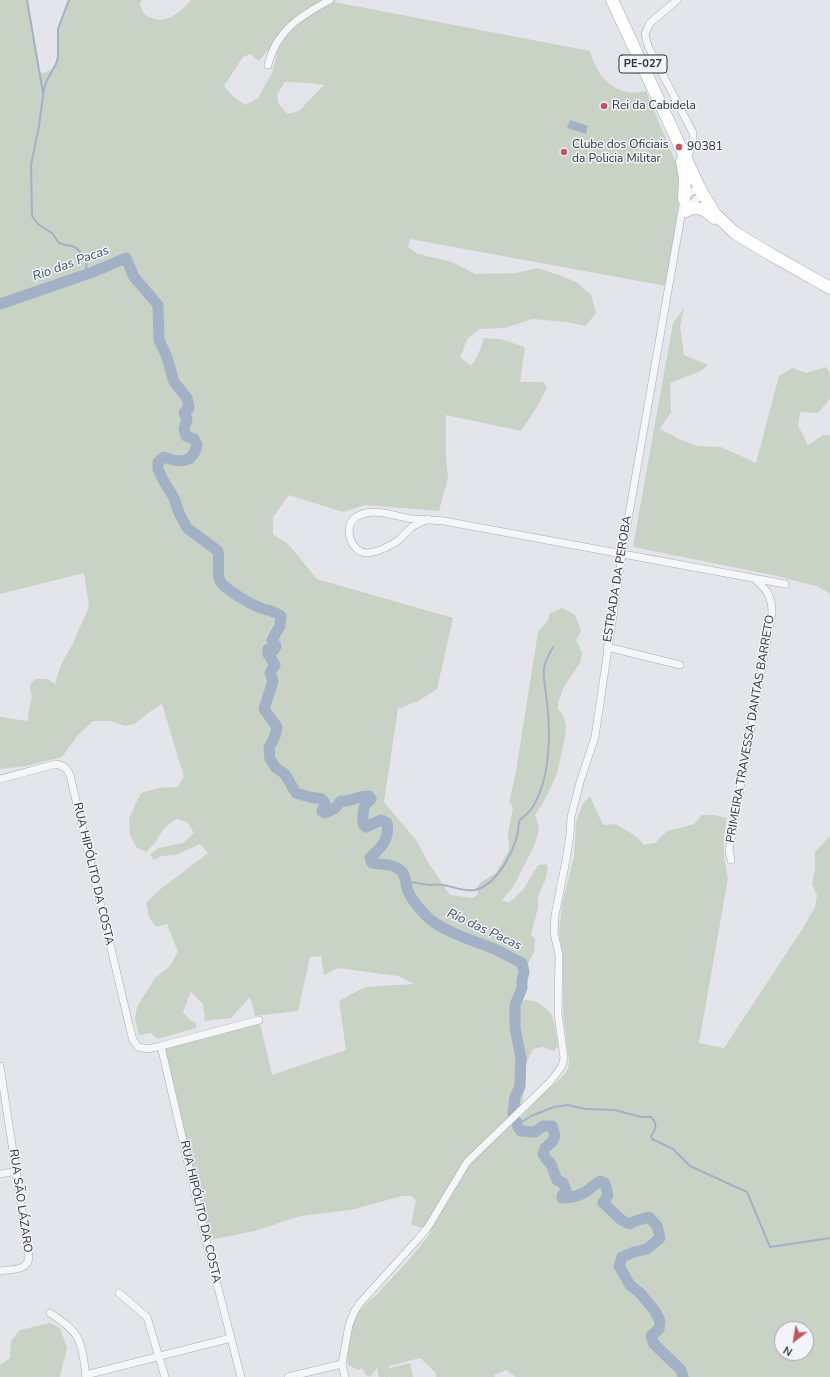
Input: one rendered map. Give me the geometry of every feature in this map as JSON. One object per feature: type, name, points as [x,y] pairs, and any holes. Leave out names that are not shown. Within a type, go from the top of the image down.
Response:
[{"type":"main road","name":"PE-027","points":[[612,0],[701,192],[715,214],[735,233],[830,288]]},
{"type":"main road","points":[[671,129],[684,170],[684,199]]},
{"type":"main road","points":[[686,211],[695,208],[704,209],[735,233]]},
{"type":"street","points":[[268,65],[271,52],[279,39],[292,25],[302,16],[330,0]]},
{"type":"street","points":[[677,0],[650,23],[645,34],[648,46],[693,133],[693,139],[687,162]]},
{"type":"street","points":[[684,199],[690,192],[701,192]]},
{"type":"street","points":[[680,223],[691,203],[701,192]]},
{"type":"street","name":"ESTRADA DA PEROBA","points":[[342,1364],[349,1324],[360,1303],[428,1227],[467,1162],[550,1082],[562,1066],[564,1058],[558,1012],[559,955],[554,933],[554,914],[566,860],[571,818],[580,782],[595,737],[622,554],[684,199]]},
{"type":"street","points":[[428,519],[412,526],[398,541],[380,550],[367,553],[356,549],[349,537],[350,524],[356,517],[368,513],[381,513],[413,519],[428,519],[786,584]]},
{"type":"street","name":"PRIMEIRA TRAVESSA DANTAS BARRETO","points":[[731,860],[729,850],[772,613],[772,601],[769,593],[754,579]]},
{"type":"street","points":[[608,647],[680,665]]},
{"type":"street","name":"RUA HIPÓLITO DA COSTA","points":[[0,779],[56,764],[62,765],[67,769],[70,775],[131,1034],[138,1047],[147,1048],[161,1046],[208,1249],[241,1377]]},
{"type":"street","points":[[161,1046],[259,1020]]},
{"type":"street","name":"RUA SÃO LÁZARO","points":[[0,1066],[2,1102],[17,1171],[29,1257],[27,1264],[21,1268],[0,1271]]},
{"type":"street","points":[[0,1174],[17,1171]]},
{"type":"street","points":[[119,1293],[147,1318],[165,1377]]},
{"type":"street","points":[[50,1313],[68,1327],[78,1339],[82,1350],[86,1376],[231,1338]]},
{"type":"street","points":[[288,1377],[342,1364],[345,1377]]},
{"type":"green space","points":[[0,0],[27,0],[40,73],[53,68],[58,58],[57,37],[59,26],[69,0],[142,0],[140,5],[145,15],[159,20],[175,15],[191,0],[337,0],[334,2],[590,51],[593,61],[603,78],[617,89],[626,92],[646,91],[680,170],[681,190],[666,286],[410,239],[408,247],[418,254],[452,262],[475,274],[516,273],[538,268],[562,276],[578,283],[591,295],[596,313],[586,326],[567,322],[532,319],[505,328],[480,329],[468,338],[460,357],[471,366],[478,355],[484,338],[500,339],[525,347],[520,382],[543,382],[547,387],[537,407],[521,431],[446,415],[446,457],[448,478],[439,511],[365,505],[343,512],[289,495],[273,517],[273,534],[289,545],[317,579],[453,618],[437,689],[420,700],[398,709],[384,802],[416,840],[428,862],[450,895],[473,898],[477,895],[478,892],[476,889],[481,882],[496,873],[509,850],[508,833],[513,808],[509,802],[515,777],[538,632],[548,620],[550,613],[562,608],[573,614],[578,622],[581,631],[576,640],[582,652],[581,661],[564,687],[558,703],[558,709],[563,715],[566,725],[557,774],[543,803],[535,815],[539,828],[533,848],[513,887],[502,900],[509,903],[523,890],[538,865],[546,864],[548,868],[545,881],[538,896],[538,908],[531,934],[535,940],[534,952],[529,961],[522,998],[523,1001],[530,1000],[538,1003],[546,1008],[551,1014],[558,1046],[554,1051],[542,1047],[533,1049],[525,1067],[523,1101],[519,1109],[511,1114],[512,1126],[563,1076],[568,1069],[569,1062],[563,1013],[563,968],[559,932],[562,903],[574,857],[576,822],[583,803],[590,796],[603,825],[616,824],[637,837],[644,845],[655,843],[667,831],[694,824],[702,815],[713,815],[727,818],[724,833],[724,848],[728,878],[699,1043],[724,1048],[803,928],[815,907],[817,895],[812,884],[815,869],[815,852],[830,836],[830,1377],[516,1377],[506,1370],[494,1375],[495,1377],[436,1377],[436,1373],[420,1358],[389,1366],[390,1368],[410,1363],[413,1377],[390,1377],[389,1374],[389,1377],[379,1377],[377,1368],[370,1377],[366,1375],[362,1368],[358,1370],[348,1365],[349,1335],[354,1319],[359,1311],[399,1270],[431,1232],[411,1224],[416,1200],[411,1196],[402,1196],[351,1210],[300,1216],[255,1231],[209,1240],[164,1047],[260,1023],[272,1075],[346,1050],[339,1001],[365,987],[414,984],[398,976],[338,968],[324,975],[321,956],[310,957],[298,1011],[255,1016],[250,997],[231,1018],[205,1021],[203,1004],[191,992],[183,1012],[190,1020],[196,1023],[196,1028],[158,1039],[151,1033],[139,1035],[135,1019],[137,1007],[155,978],[170,966],[178,952],[167,924],[156,927],[149,917],[146,903],[158,891],[208,853],[200,844],[176,855],[161,856],[154,860],[150,855],[158,848],[183,843],[194,833],[187,822],[176,819],[164,828],[155,843],[146,852],[136,847],[130,835],[129,818],[141,793],[158,788],[177,787],[184,777],[162,704],[134,724],[125,726],[110,721],[93,721],[77,736],[62,757],[26,766],[0,769],[0,717],[28,721],[32,696],[30,689],[32,683],[35,679],[48,679],[55,684],[60,667],[75,639],[89,606],[84,573],[0,594]],"holes":[[[268,50],[277,54],[272,73],[258,98],[245,105],[234,97],[224,86],[243,57],[250,54],[259,61]],[[285,82],[308,83],[324,85],[299,111],[287,114],[278,103],[277,94]]]},
{"type":"green space","points":[[684,308],[680,326],[684,355],[708,365],[701,371],[670,383],[671,412],[660,429],[679,439],[698,446],[721,447],[756,463],[779,376],[792,368],[806,373],[826,367],[830,373],[830,396],[827,403],[817,413],[800,412],[798,425],[808,445],[823,435],[830,435],[830,594],[819,587],[777,576],[633,547],[673,323]]},
{"type":"green space","points":[[50,1323],[60,1328],[67,1348],[60,1377],[0,1377],[0,1365],[10,1358],[11,1341],[20,1330]]},
{"type":"water","points":[[570,120],[588,126],[586,134],[567,128]]},
{"type":"waterway","points":[[27,0],[43,93]]},
{"type":"waterway","points":[[69,0],[58,29],[58,57],[44,89],[39,126],[31,165],[32,216],[38,224],[52,233],[59,243],[72,246],[83,255],[87,265],[85,275]]},
{"type":"waterway","name":"Rio das Pacas","points":[[0,304],[93,272],[126,258],[134,277],[158,305],[159,340],[167,357],[174,382],[187,398],[189,408],[184,413],[187,419],[184,429],[186,436],[194,439],[197,445],[195,451],[189,459],[180,461],[164,457],[158,462],[158,469],[174,498],[179,513],[187,528],[218,551],[218,574],[220,581],[232,592],[251,604],[273,611],[281,616],[280,626],[272,640],[276,646],[274,650],[268,649],[268,654],[275,665],[270,673],[273,681],[264,709],[277,727],[275,736],[269,748],[270,759],[276,768],[285,774],[296,793],[322,799],[325,803],[322,811],[325,813],[335,808],[341,801],[362,796],[369,796],[371,799],[365,805],[363,824],[366,827],[381,820],[387,823],[388,829],[384,843],[370,858],[372,863],[386,864],[396,867],[402,871],[411,897],[424,914],[442,928],[497,950],[522,963],[524,972],[522,988],[515,1005],[515,1028],[521,1058],[520,1086],[515,1097],[513,1113],[518,1127],[521,1131],[535,1132],[543,1126],[552,1126],[555,1136],[552,1142],[545,1148],[543,1154],[551,1164],[557,1180],[563,1183],[566,1190],[562,1198],[581,1194],[600,1181],[605,1183],[608,1195],[603,1203],[619,1218],[630,1224],[649,1217],[657,1226],[660,1238],[647,1249],[622,1257],[619,1266],[630,1285],[640,1293],[655,1311],[660,1321],[659,1329],[651,1336],[654,1344],[681,1370],[683,1377]]},
{"type":"waterway","points":[[405,881],[475,890],[492,880],[506,862],[516,841],[519,821],[532,808],[538,797],[546,771],[549,729],[544,669],[545,663],[553,647]]},
{"type":"waterway","points":[[517,1125],[531,1116],[554,1107],[567,1105],[586,1109],[615,1110],[641,1117],[651,1117],[656,1126],[651,1136],[652,1139],[673,1149],[690,1166],[747,1192],[770,1247],[830,1238]]},
{"type":"place","name":"Rei da Cabidela","points":[[604,106]]},
{"type":"place","name":"90381","points":[[679,147]]},
{"type":"place","name":"Clube dos Oficiais da Policia Militar","points":[[564,152]]}]
